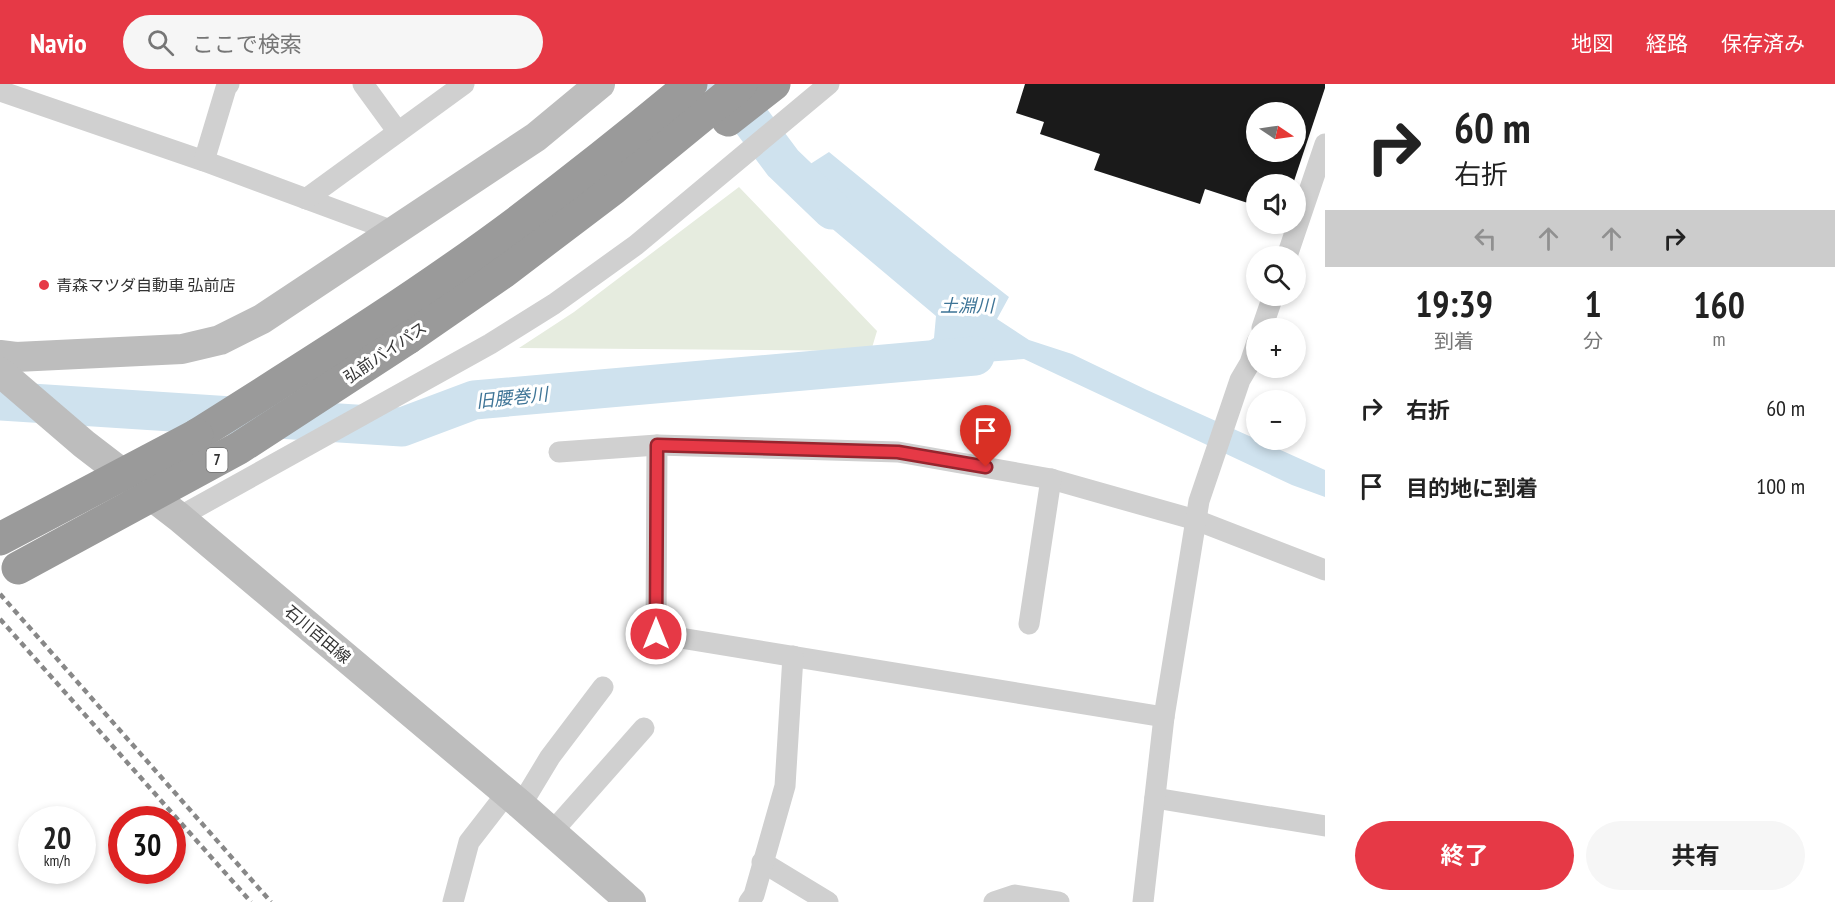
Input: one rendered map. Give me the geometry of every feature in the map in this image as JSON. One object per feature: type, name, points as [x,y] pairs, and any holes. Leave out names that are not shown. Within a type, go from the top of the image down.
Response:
[{"type":"highway","name":"弘前バイパス","points":[[0,576],[239,448],[408,338],[502,273],[614,188],[673,113],[691,84]]},
{"type":"highway","name":"弘前バイパス","points":[[0,539],[197,435],[344,342],[438,279],[543,202],[673,113],[741,84]]},
{"type":"highway","points":[[673,113],[774,84]]},
{"type":"main road","points":[[0,355],[16,357],[182,349],[220,340],[262,320],[536,137],[600,84]]},
{"type":"main road","name":"石川百田線","points":[[8,379],[178,517],[514,799],[631,902]]},
{"type":"street","points":[[204,161],[229,84]]},
{"type":"street","points":[[363,84],[398,132]]},
{"type":"street","points":[[306,199],[464,84]]},
{"type":"street","points":[[178,517],[490,344],[554,304],[636,244],[822,90]]},
{"type":"street","points":[[0,92],[204,161],[393,231]]},
{"type":"street","points":[[1290,246],[1325,144]]},
{"type":"street","points":[[1143,902],[1164,717],[1198,511],[1240,380],[1246,370]]},
{"type":"street","points":[[559,452],[657,445],[898,452],[1051,479],[1198,511],[1325,570]]},
{"type":"street","points":[[657,445],[656,634],[1164,717]]},
{"type":"street","points":[[1029,624],[1051,479]]},
{"type":"street","points":[[749,902],[785,786],[794,656]]},
{"type":"street","points":[[453,902],[469,842],[514,799],[550,757],[603,687]]},
{"type":"street","points":[[552,832],[644,728]]},
{"type":"street","points":[[1155,798],[1325,826]]},
{"type":"street","points":[[762,862],[828,902]]},
{"type":"street","points":[[994,902],[1015,895],[1059,902]]},
{"type":"shaded area","points":[[739,187],[877,331],[871,351],[519,348],[574,312]]},
{"type":"water","name":"土淵川","points":[[829,152],[1009,297],[997,319],[1029,340],[1072,354],[1246,434],[1246,450],[1280,450],[1325,470],[1325,497],[1292,485],[1024,359],[959,364],[899,359],[934,338],[936,316],[779,184]]},
{"type":"building","points":[[1025,84],[1325,84],[1306,145],[1306,102],[1246,102],[1246,162],[1300,162],[1296,174],[1246,174],[1246,202],[1205,189],[1200,204],[1094,170],[1100,154],[1040,134],[1044,122],[1016,113]]},
{"type":"waterway","name":"土淵川","points":[[724,84],[783,163],[832,210]]},
{"type":"waterway","name":"旧腰巻川","points":[[0,401],[402,427],[474,400],[975,356]]},
{"type":"railway","points":[[0,594],[271,902]]},
{"type":"railway","points":[[0,619],[251,902]]},
{"type":"place","name":"青森マツダ自動車 弘前店","points":[[44,285]]},
{"type":"route","points":[[656,634],[657,445],[898,452],[986,467]]}]
